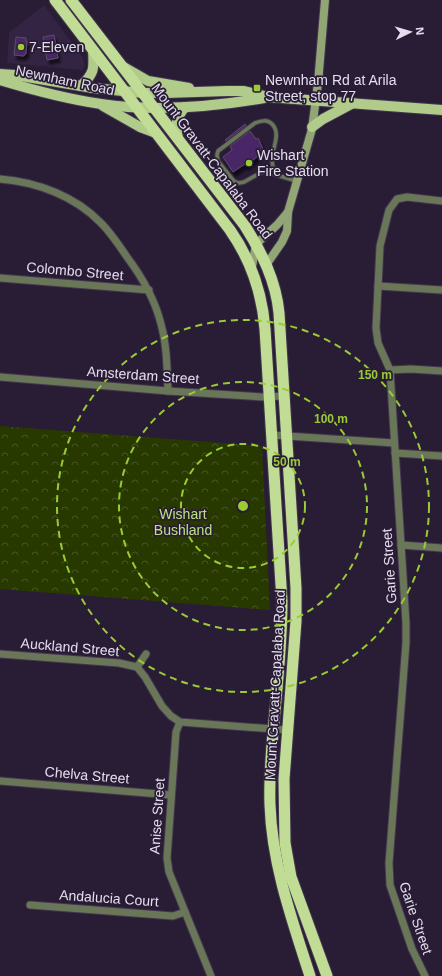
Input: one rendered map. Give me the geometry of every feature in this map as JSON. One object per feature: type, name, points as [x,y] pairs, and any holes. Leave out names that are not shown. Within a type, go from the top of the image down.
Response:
[{"type":"highway","name":"Mount Gravatt-Capalaba Road","points":[[55,0],[230,230],[252,267],[260,296],[264,319],[270,397],[282,601],[282,620],[270,789],[273,844],[282,885],[310,976]]},
{"type":"highway","name":"Mount Gravatt-Capalaba Road","points":[[71,0],[245,226],[256,244],[271,276],[278,301],[296,600],[296,621],[283,800],[285,843],[291,877],[327,976]]},
{"type":"main road","points":[[266,265],[287,231],[288,212],[312,128],[325,0]]},
{"type":"main road","points":[[81,86],[91,75],[93,70],[93,50]]},
{"type":"main road","points":[[121,65],[148,81],[203,91]]},
{"type":"main road","name":"Newnham Road","points":[[0,74],[15,75],[81,86],[143,93],[244,91],[268,97],[442,110]]},
{"type":"main road","name":"Newnham Road","points":[[0,80],[64,98],[101,104],[137,107],[185,107],[268,97]]},
{"type":"main road","points":[[312,128],[322,119],[353,103]]},
{"type":"main road","points":[[101,104],[140,127],[156,133]]},
{"type":"main road","points":[[178,139],[176,125],[178,118],[185,107]]},
{"type":"main road","points":[[252,267],[256,244],[277,225],[288,212]]},
{"type":"street","points":[[0,179],[31,184],[71,200],[87,210],[112,235],[149,290],[161,324],[165,341],[168,391]]},
{"type":"street","name":"Garie Street","points":[[424,976],[396,903],[390,885],[389,875],[406,643],[390,370],[378,343],[376,328],[380,246],[389,210],[397,199],[407,197],[442,201]]},
{"type":"street","name":"Colombo Street","points":[[0,278],[149,290]]},
{"type":"street","points":[[378,286],[442,290]]},
{"type":"street","points":[[390,370],[411,369],[442,371]]},
{"type":"street","name":"Amsterdam Street","points":[[0,377],[168,391],[270,397],[284,396]]},
{"type":"street","points":[[272,434],[394,442]]},
{"type":"street","points":[[395,453],[442,456]]},
{"type":"street","points":[[401,545],[442,548]]},
{"type":"street","name":"Auckland Street","points":[[0,654],[119,663],[137,667],[145,677],[162,706],[171,716],[180,722]]},
{"type":"street","name":"Auckland Street","points":[[137,667],[146,654]]},
{"type":"street","points":[[180,722],[287,730]]},
{"type":"street","name":"Anise Street","points":[[180,722],[176,732],[167,858],[169,872],[211,976]]},
{"type":"street","name":"Chelva Street","points":[[0,781],[172,795]]},
{"type":"street","name":"Andalucia Court","points":[[30,905],[173,916],[185,912]]},
{"type":"lane","points":[[274,173],[272,162],[276,139],[275,127],[271,122],[266,120],[255,123],[218,151],[218,161],[233,180],[239,183],[244,182],[262,172],[274,173],[296,181]]},
{"type":"shaded area","points":[[44,5],[83,58],[85,66],[82,70],[7,63],[9,33]]},
{"type":"green space","name":"Wishart Bushland","points":[[0,426],[262,446],[270,610],[0,589]]},
{"type":"building","points":[[54,35],[58,58],[47,60],[43,37]]},
{"type":"building","name":"7-Eleven","points":[[16,37],[26,38],[26,54],[24,56],[14,55]]},
{"type":"building","points":[[245,124],[246,126],[226,141],[225,140]]},
{"type":"building","points":[[250,131],[256,139],[258,138],[264,151],[246,166],[245,164],[233,172],[223,157],[232,150],[230,146]]},
{"type":"place","name":"7-Eleven","points":[[21,47]]},
{"type":"place","name":"Newnham Rd at Arila Street, stop 77","points":[[257,88]]},
{"type":"place","name":"Wishart Fire Station","points":[[249,163]]}]
